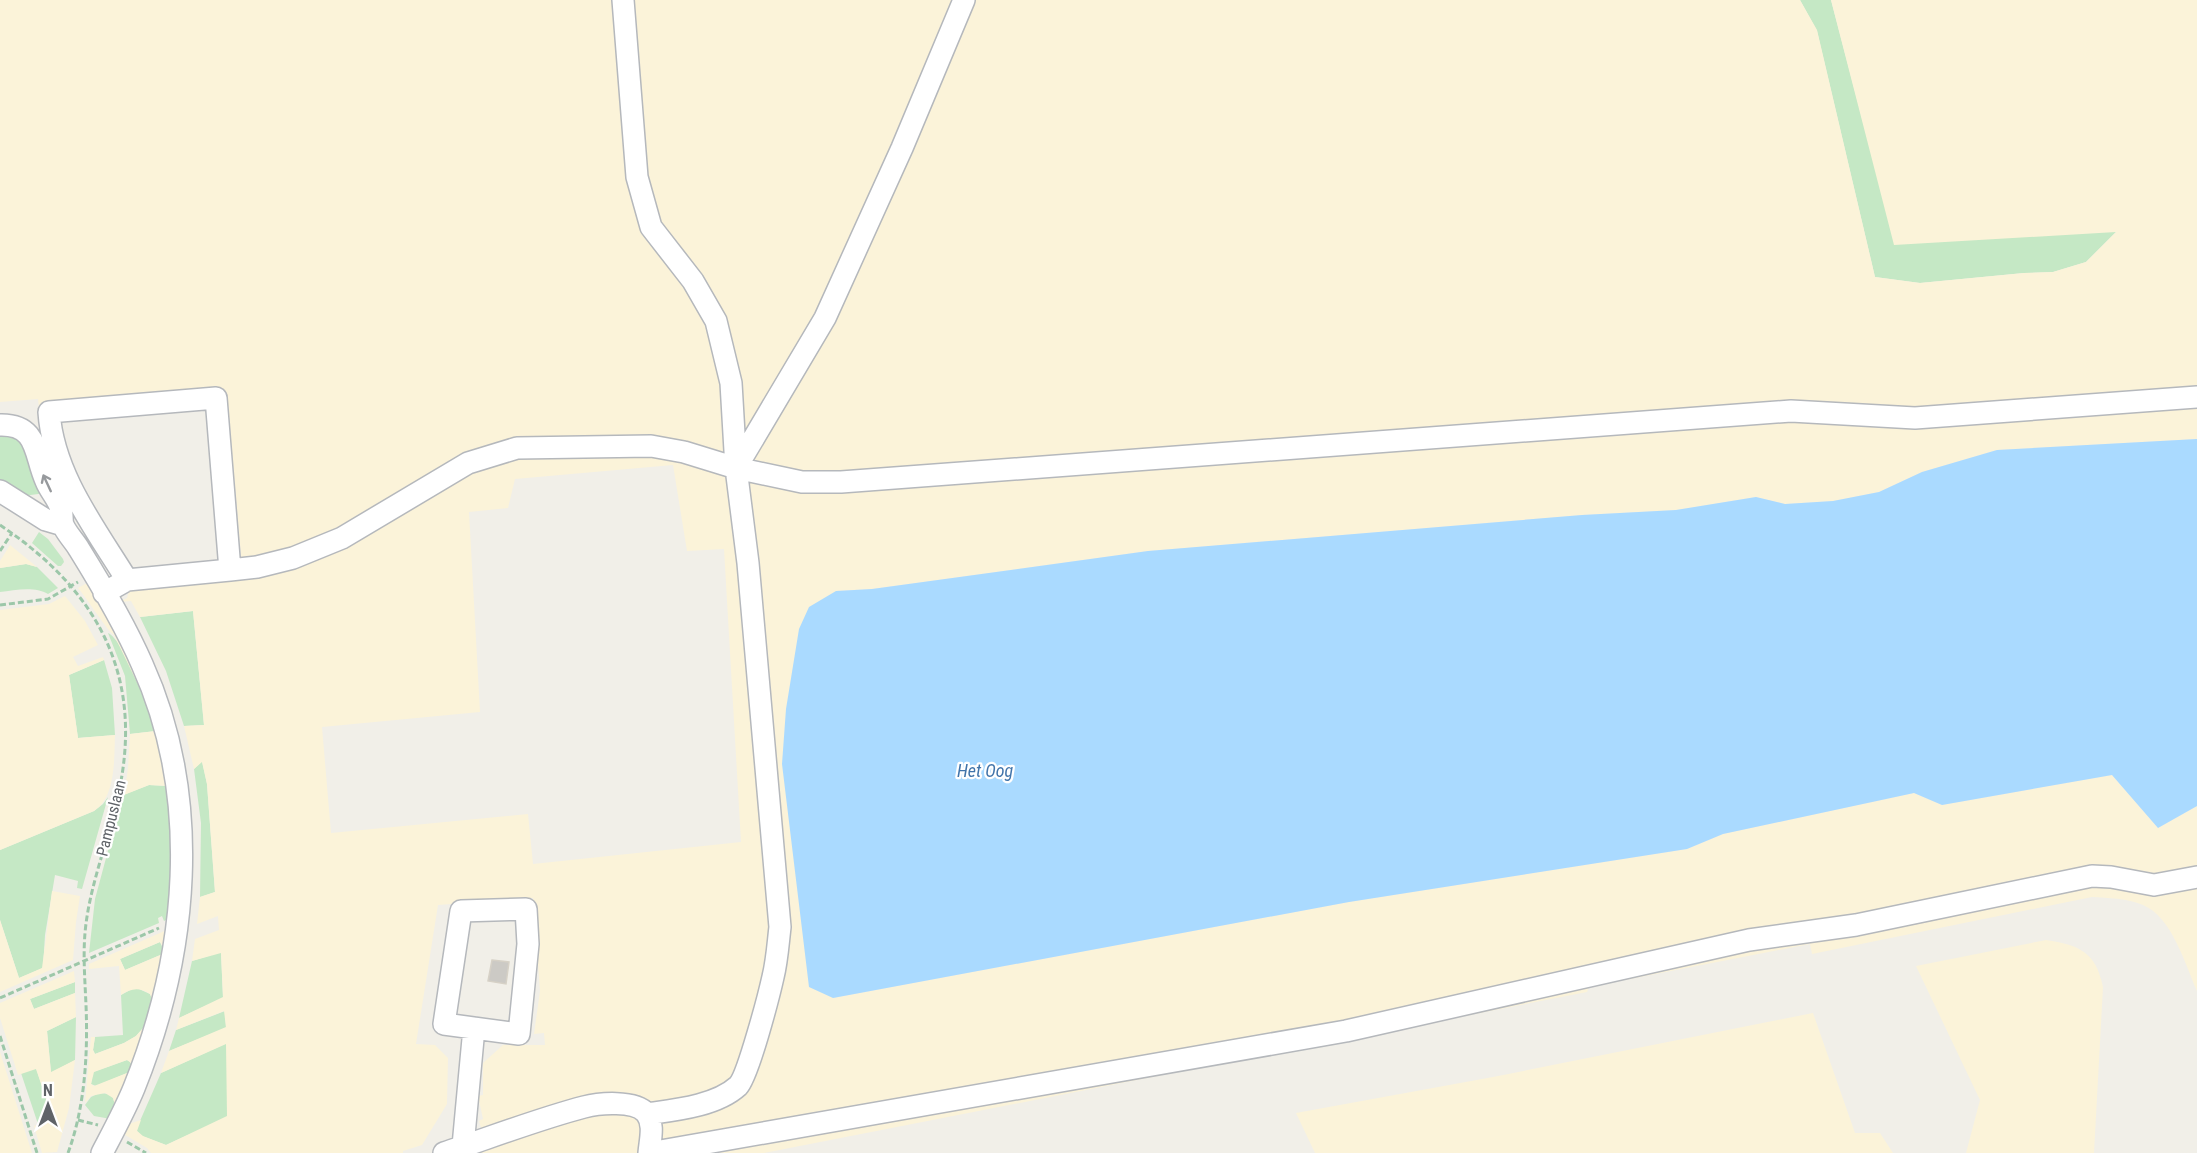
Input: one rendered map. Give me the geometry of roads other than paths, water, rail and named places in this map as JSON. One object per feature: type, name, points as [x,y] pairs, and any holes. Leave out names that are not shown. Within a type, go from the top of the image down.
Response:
[{"type":"street","points":[[623,0],[637,177],[651,226],[693,281],[716,321],[731,383],[736,468],[748,563],[780,927],[774,976],[747,1067],[739,1085],[722,1097],[684,1109],[647,1114]]},
{"type":"street","points":[[736,468],[825,318],[902,148],[964,0]]},
{"type":"street","points":[[104,593],[127,580],[257,567],[293,558],[342,538],[468,464],[517,448],[651,446],[684,452],[736,468],[802,482],[841,482],[1791,411],[1916,418],[2197,397]]},
{"type":"street","points":[[127,580],[87,515],[62,468],[54,447],[49,412],[216,398],[230,570]]},
{"type":"street","points":[[0,425],[17,427],[33,440],[45,480],[61,510],[63,525],[93,573],[144,667],[169,747],[179,805],[182,866],[177,926],[167,986],[149,1048],[130,1099],[102,1153]]},
{"type":"street","points":[[0,490],[46,520],[63,525]]},
{"type":"street","points":[[474,1028],[454,1150],[586,1106],[619,1103],[640,1108],[647,1114],[652,1128],[649,1153],[1346,1031],[1749,940],[1856,925],[2092,876],[2154,885],[2197,878]]},
{"type":"street","points":[[526,909],[528,944],[519,1034],[474,1028],[444,1024],[461,911],[526,909]]},
{"type":"water","name":"Het Oog","points":[[2197,439],[2197,806],[2158,828],[2112,775],[1942,805],[1914,793],[1723,834],[1687,849],[1349,902],[833,998],[809,987],[782,764],[786,709],[799,629],[809,607],[836,591],[872,589],[1148,551],[1582,515],[1676,510],[1756,497],[1785,504],[1833,501],[1879,492],[1922,472],[1997,450]]}]
